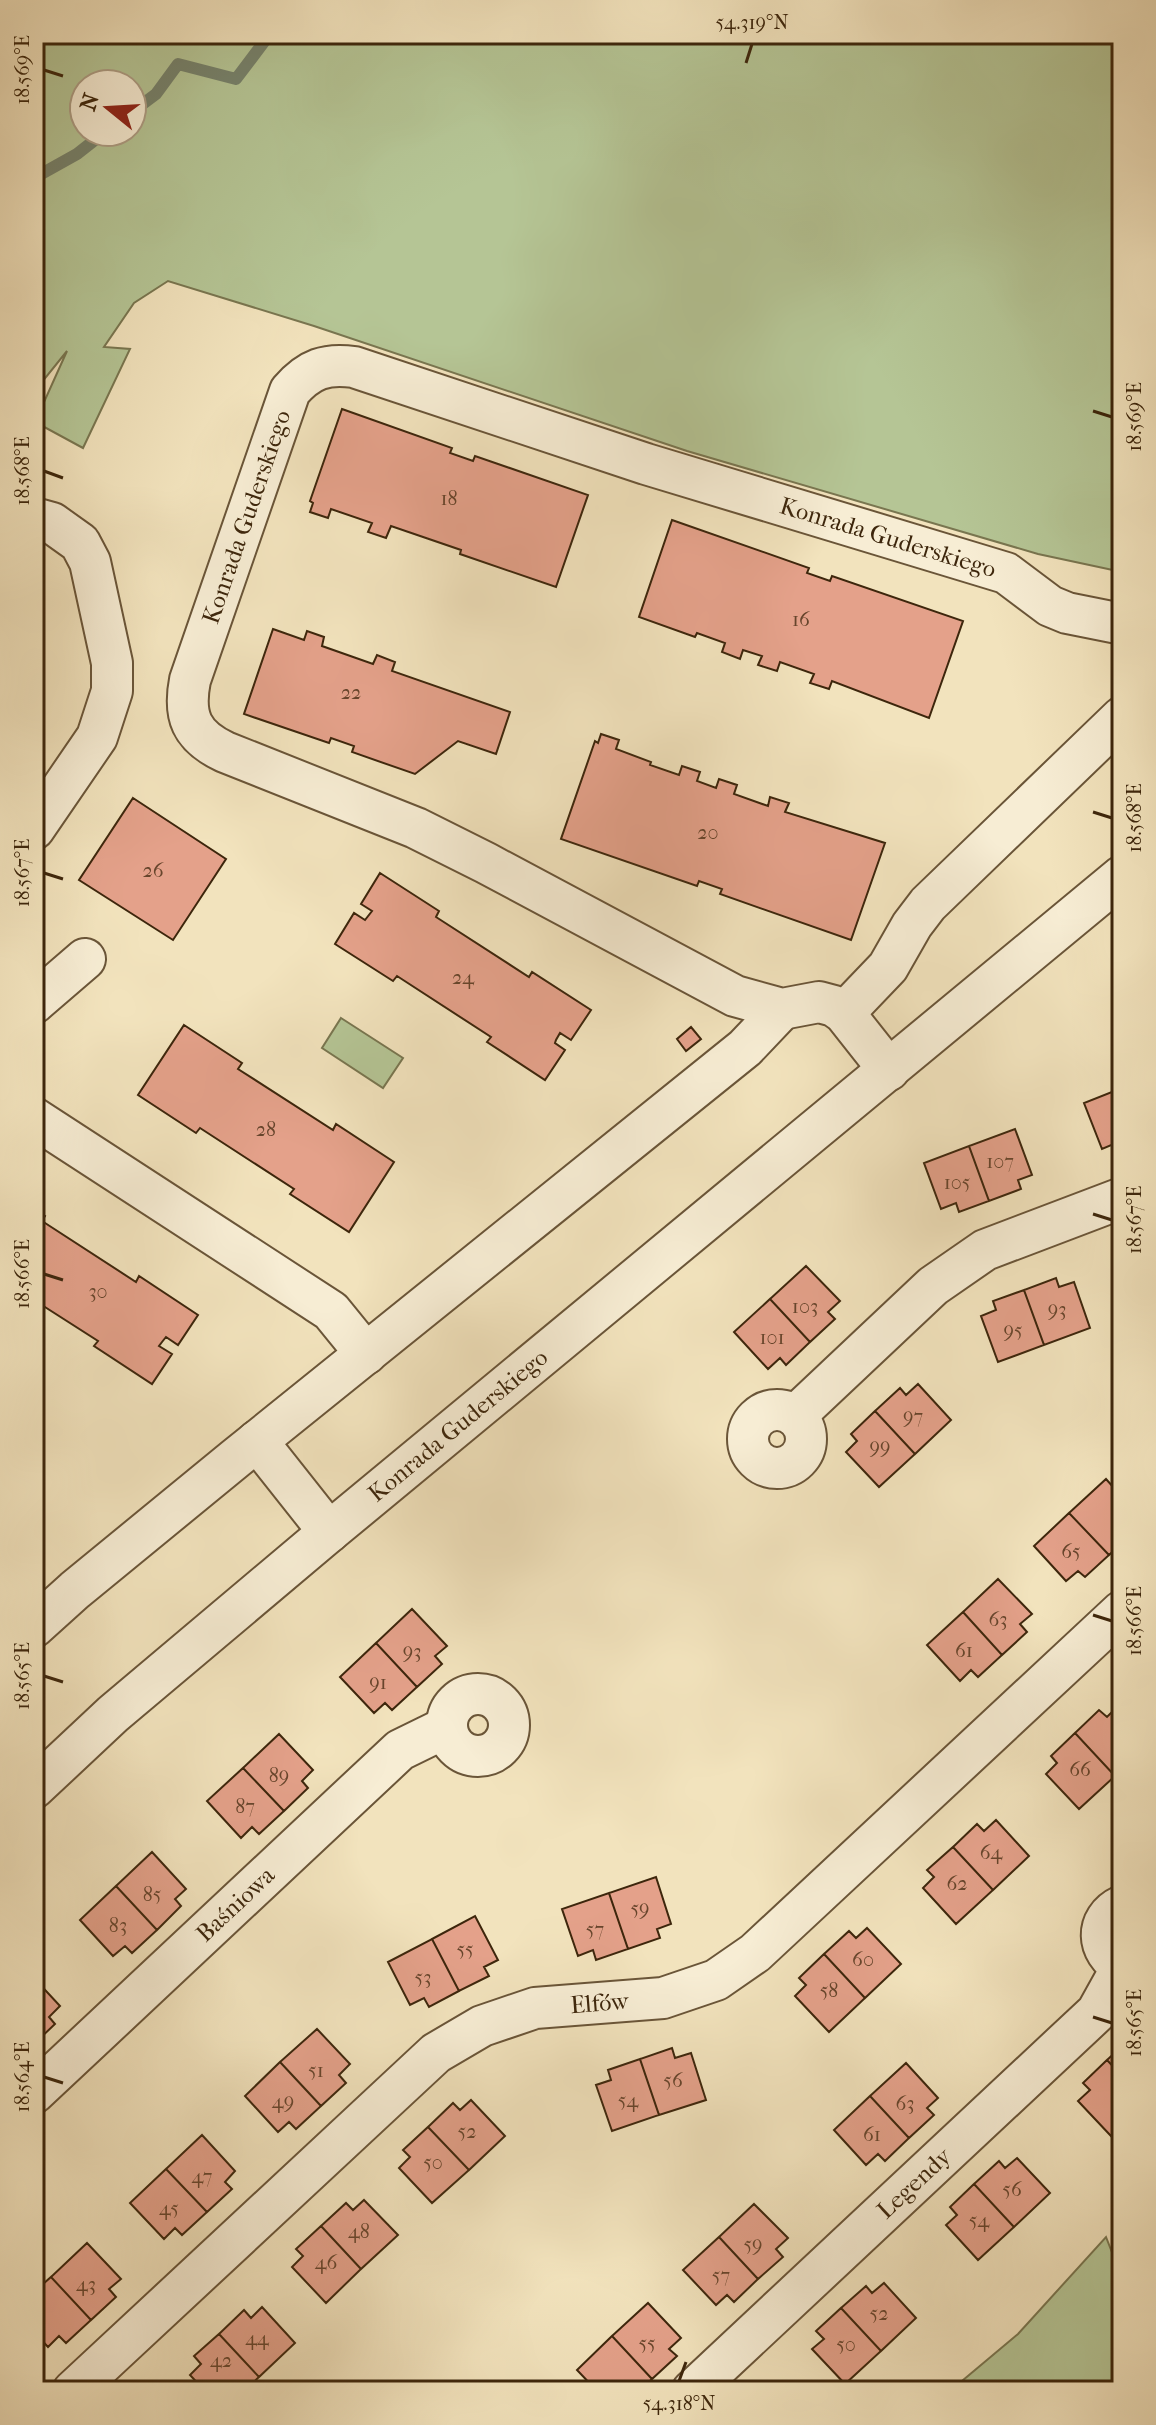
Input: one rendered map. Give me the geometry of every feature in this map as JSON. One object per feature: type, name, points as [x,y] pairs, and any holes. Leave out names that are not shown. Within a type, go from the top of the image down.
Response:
[{"type":"street","name":"Konrada Guderskiego","points":[[844,1013],[819,1002],[782,1009],[735,996],[444,842],[225,752],[209,744],[197,731],[189,717],[186,699],[190,680],[286,399],[302,377],[318,368],[336,365],[354,367],[646,464],[1006,573],[1050,606],[1067,613],[1122,624]]},
{"type":"street","points":[[34,518],[52,523],[80,543],[90,562],[112,663],[112,691],[97,737],[34,829]]},
{"type":"street","points":[[889,1070],[844,1013],[888,967],[928,904],[1122,717]]},
{"type":"street","name":"Konrada Guderskiego","points":[[34,1788],[113,1714],[329,1532],[1122,876]]},
{"type":"street","points":[[34,1003],[85,959]]},
{"type":"street","points":[[34,1627],[257,1441],[745,1048],[782,1009]]},
{"type":"street","points":[[34,1118],[331,1311],[366,1354]]},
{"type":"street","points":[[795,1416],[933,1286],[985,1250],[1122,1198]]},
{"type":"street","points":[[257,1441],[329,1532]]},
{"type":"street","name":"Elfów","points":[[88,2386],[436,2053],[482,2026],[535,2008],[663,1998],[716,1980],[755,1953],[1122,1611]]},
{"type":"street","name":"Baśniowa","points":[[34,2093],[400,1750],[447,1727]]},
{"type":"street","name":"Legendy","points":[[692,2391],[1097,2012],[1122,1967],[1107,1954],[1101,1935],[1107,1916],[1122,1906]]},
{"type":"green space","points":[[34,34],[1122,34],[1122,572],[1038,554],[687,451],[314,326],[168,281],[134,303],[104,347],[130,349],[83,448],[35,422],[67,351],[34,392]]},
{"type":"green space","points":[[341,1018],[403,1058],[383,1088],[322,1048]]},
{"type":"green space","points":[[1106,2237],[1122,2278],[1122,2391],[950,2391],[1018,2334]]},
{"type":"building","points":[[342,409],[452,448],[450,453],[473,461],[475,456],[588,495],[556,587],[391,526],[386,538],[368,532],[372,523],[331,509],[328,518],[310,512],[313,503],[310,501]]},
{"type":"building","points":[[672,520],[809,568],[807,573],[830,581],[832,576],[963,621],[929,718],[832,681],[829,689],[810,683],[814,674],[780,662],[777,671],[758,665],[762,656],[743,650],[740,659],[722,652],[725,643],[697,633],[695,637],[639,617]]},
{"type":"building","points":[[273,629],[304,640],[307,631],[324,637],[322,646],[373,664],[377,655],[395,662],[392,671],[510,712],[496,754],[458,741],[415,774],[352,752],[354,746],[331,738],[329,743],[244,714]]},
{"type":"building","points":[[601,734],[619,740],[616,749],[651,762],[650,765],[679,775],[682,766],[700,772],[697,781],[716,788],[719,779],[737,785],[734,794],[768,806],[770,797],[789,803],[785,812],[885,843],[851,940],[720,894],[722,889],[699,881],[697,886],[561,839],[595,741],[598,743]]},
{"type":"building","points":[[133,798],[226,859],[173,940],[79,880]]},
{"type":"building","points":[[380,873],[439,911],[436,917],[529,977],[532,972],[591,1010],[571,1040],[560,1033],[555,1043],[565,1050],[545,1080],[487,1042],[491,1037],[397,976],[393,981],[335,944],[354,913],[365,920],[372,911],[361,904]]},
{"type":"building","points":[[184,1025],[242,1063],[238,1069],[333,1130],[336,1124],[394,1162],[349,1232],[290,1194],[294,1189],[200,1128],[196,1133],[138,1095]]},
{"type":"building","points":[[691,1027],[701,1039],[686,1051],[677,1039]]},
{"type":"building","points":[[1122,1088],[1120,1153],[1116,1143],[1102,1149],[1084,1103]]},
{"type":"building","points":[[1015,1129],[1032,1175],[1018,1180],[1021,1189],[989,1201],[969,1146]]},
{"type":"building","points":[[969,1146],[989,1201],[959,1212],[956,1203],[941,1209],[924,1163]]},
{"type":"building","points":[[34,1208],[45,1216],[42,1221],[136,1282],[139,1276],[198,1315],[178,1345],[166,1337],[159,1346],[172,1354],[152,1384],[94,1346],[98,1341],[34,1300]]},
{"type":"building","points":[[806,1266],[840,1301],[828,1312],[835,1319],[810,1342],[770,1299]]},
{"type":"building","points":[[1056,1278],[1059,1287],[1074,1282],[1090,1328],[1044,1345],[1024,1290]]},
{"type":"building","points":[[1024,1290],[1044,1345],[998,1362],[981,1316],[996,1310],[993,1301]]},
{"type":"building","points":[[770,1299],[810,1342],[786,1365],[780,1358],[768,1369],[734,1332]]},
{"type":"building","points":[[918,1384],[951,1420],[915,1454],[875,1411],[900,1388],[906,1395]]},
{"type":"building","points":[[875,1411],[915,1454],[879,1487],[846,1452],[857,1441],[851,1434]]},
{"type":"building","points":[[1106,1479],[1122,1497],[1122,1543],[1109,1555],[1069,1513]]},
{"type":"building","points":[[1069,1513],[1109,1555],[1085,1577],[1078,1571],[1066,1581],[1034,1546]]},
{"type":"building","points":[[998,1579],[1032,1614],[1020,1624],[1027,1632],[1002,1655],[963,1612]]},
{"type":"building","points":[[412,1609],[447,1646],[435,1656],[442,1664],[417,1687],[376,1643]]},
{"type":"building","points":[[963,1612],[1002,1655],[978,1677],[971,1670],[960,1681],[927,1645]]},
{"type":"building","points":[[376,1643],[417,1687],[392,1710],[385,1703],[374,1713],[340,1677]]},
{"type":"building","points":[[1117,1707],[1122,1712],[1122,1769],[1115,1776],[1075,1733],[1099,1710],[1107,1717]]},
{"type":"building","points":[[1075,1733],[1115,1776],[1079,1809],[1046,1774],[1057,1763],[1051,1756]]},
{"type":"building","points":[[279,1734],[313,1770],[302,1781],[308,1788],[284,1811],[243,1768]]},
{"type":"building","points":[[243,1768],[284,1811],[259,1834],[252,1827],[241,1838],[207,1801]]},
{"type":"building","points":[[996,1820],[1029,1856],[993,1890],[953,1847],[977,1824],[984,1831]]},
{"type":"building","points":[[953,1847],[993,1890],[956,1924],[923,1888],[934,1877],[927,1870]]},
{"type":"building","points":[[152,1852],[186,1889],[175,1899],[181,1906],[157,1930],[116,1886]]},
{"type":"building","points":[[656,1877],[671,1924],[657,1929],[660,1938],[628,1949],[609,1893]]},
{"type":"building","points":[[116,1886],[157,1930],[132,1953],[125,1946],[113,1956],[80,1920]]},
{"type":"building","points":[[609,1893],[628,1949],[596,1960],[593,1950],[578,1956],[562,1909]]},
{"type":"building","points":[[475,1916],[498,1960],[484,1967],[489,1976],[459,1991],[432,1939]]},
{"type":"building","points":[[867,1928],[901,1964],[865,1998],[824,1954],[849,1931],[856,1938]]},
{"type":"building","points":[[432,1939],[459,1991],[429,2007],[424,1998],[410,2005],[388,1962]]},
{"type":"building","points":[[824,1954],[865,1998],[829,2032],[795,1996],[806,1985],[799,1978]]},
{"type":"building","points":[[34,1978],[60,2006],[49,2017],[55,2024],[34,2044]]},
{"type":"building","points":[[317,2029],[350,2064],[339,2075],[346,2083],[321,2106],[280,2062]]},
{"type":"building","points":[[1122,2046],[1122,2076],[1107,2060]]},
{"type":"building","points":[[672,2048],[675,2058],[691,2053],[706,2100],[659,2115],[640,2059]]},
{"type":"building","points":[[640,2059],[659,2115],[612,2131],[596,2085],[611,2080],[608,2070]]},
{"type":"building","points":[[1107,2060],[1122,2076],[1122,2126],[1111,2136],[1078,2101],[1090,2090],[1083,2083]]},
{"type":"building","points":[[280,2062],[321,2106],[296,2129],[289,2122],[278,2132],[245,2096]]},
{"type":"building","points":[[906,2063],[938,2098],[927,2108],[934,2115],[909,2138],[870,2096]]},
{"type":"building","points":[[870,2096],[909,2138],[885,2161],[878,2154],[866,2165],[834,2130]]},
{"type":"building","points":[[471,2100],[505,2136],[469,2170],[428,2127],[453,2103],[460,2110]]},
{"type":"building","points":[[428,2127],[469,2170],[432,2203],[399,2168],[410,2157],[403,2150]]},
{"type":"building","points":[[202,2135],[235,2171],[225,2182],[232,2189],[207,2212],[166,2169]]},
{"type":"building","points":[[1017,2158],[1050,2193],[1014,2227],[974,2184],[999,2161],[1005,2168]]},
{"type":"building","points":[[166,2169],[207,2212],[182,2235],[175,2228],[164,2239],[130,2203]]},
{"type":"building","points":[[974,2184],[1014,2227],[978,2260],[946,2225],[957,2215],[950,2207]]},
{"type":"building","points":[[364,2200],[398,2235],[361,2269],[321,2226],[346,2203],[353,2210]]},
{"type":"building","points":[[754,2204],[788,2238],[776,2249],[783,2257],[758,2279],[719,2237]]},
{"type":"building","points":[[321,2226],[361,2269],[326,2303],[292,2267],[303,2256],[296,2249]]},
{"type":"building","points":[[719,2237],[758,2279],[734,2302],[727,2295],[716,2305],[683,2270]]},
{"type":"building","points":[[87,2243],[121,2279],[109,2289],[116,2297],[91,2320],[51,2277]]},
{"type":"building","points":[[51,2277],[91,2320],[66,2343],[59,2336],[48,2347],[34,2332],[34,2292]]},
{"type":"building","points":[[884,2283],[916,2318],[881,2351],[841,2308],[866,2286],[872,2293]]},
{"type":"building","points":[[648,2303],[681,2338],[669,2349],[677,2356],[652,2379],[612,2336]]},
{"type":"building","points":[[262,2307],[295,2343],[259,2377],[219,2334],[244,2310],[251,2318]]},
{"type":"building","points":[[841,2308],[881,2351],[845,2384],[812,2349],[824,2339],[816,2331]]},
{"type":"building","points":[[219,2334],[259,2377],[244,2391],[205,2391],[190,2375],[201,2364],[194,2356]]},
{"type":"building","points":[[612,2336],[652,2379],[639,2391],[597,2391],[577,2370]]},
{"type":"waterway","points":[[148,100],[178,64],[236,79],[270,34]]},
{"type":"waterway","points":[[34,178],[85,148]]}]
